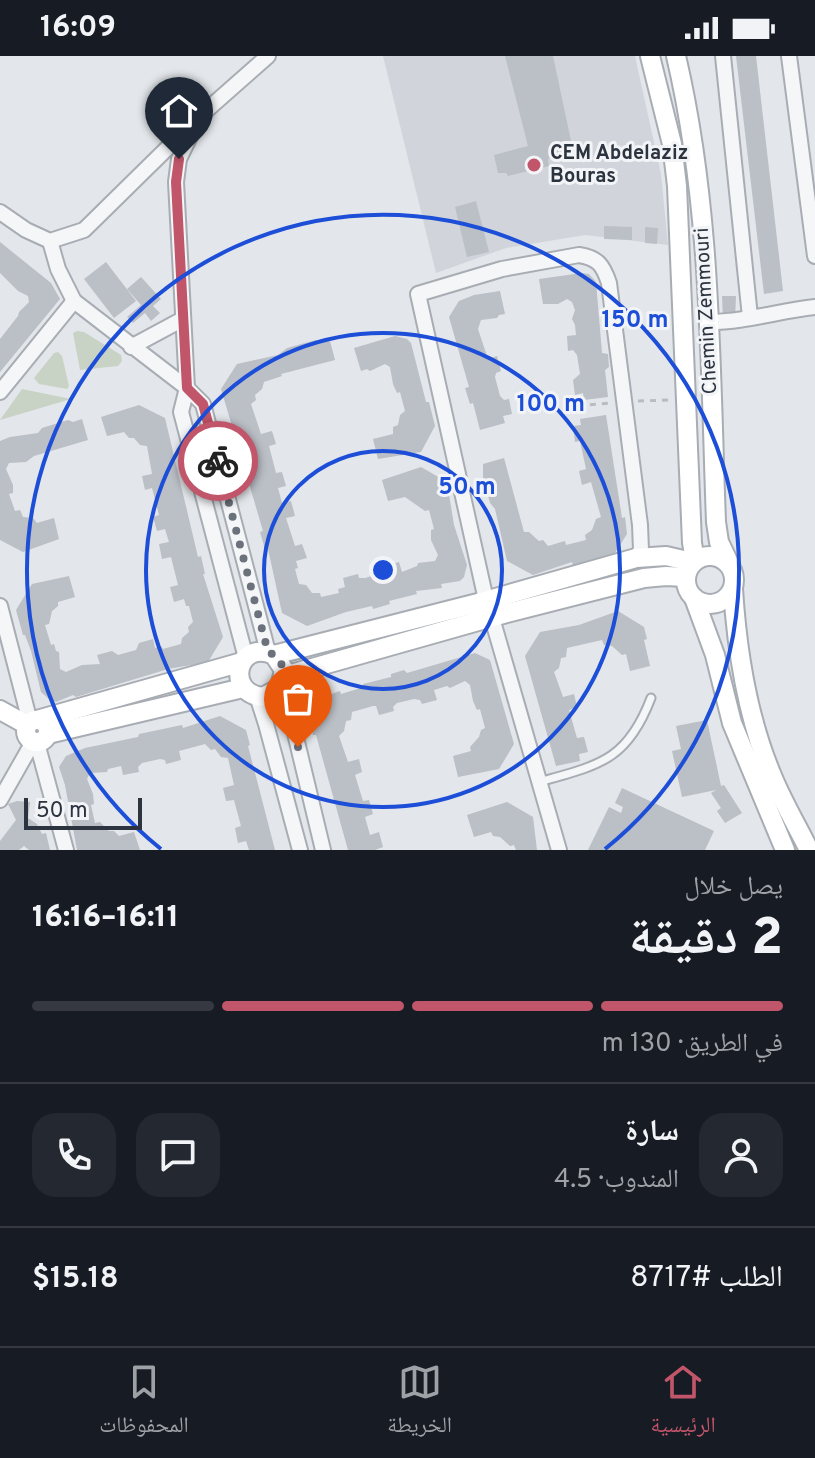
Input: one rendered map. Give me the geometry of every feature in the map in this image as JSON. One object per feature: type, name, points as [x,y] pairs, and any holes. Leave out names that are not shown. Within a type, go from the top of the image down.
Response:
[{"type":"street","points":[[0,212],[26,230],[50,241],[84,230],[200,116],[268,56]]},
{"type":"street","name":"Chemin Zemmouri","points":[[650,56],[672,144],[677,186],[691,567]]},
{"type":"street","name":"Chemin Zemmouri","points":[[676,56],[694,137],[700,181],[716,522],[719,542],[730,565]]},
{"type":"street","points":[[723,56],[750,317]]},
{"type":"street","points":[[789,56],[811,191],[815,256]]},
{"type":"street","points":[[200,116],[179,159],[176,182],[187,388],[181,412],[244,660],[239,679],[250,692],[300,850]]},
{"type":"street","points":[[50,241],[58,269],[74,301],[187,388],[203,404],[271,654],[282,665],[282,682],[323,850]]},
{"type":"street","points":[[559,850],[490,609],[418,294],[502,269],[579,255],[592,257],[604,266],[618,342],[640,525],[641,550],[636,558]]},
{"type":"street","points":[[0,392],[74,301]]},
{"type":"street","points":[[709,322],[739,322],[750,317],[815,307]]},
{"type":"street","points":[[131,347],[183,319]]},
{"type":"street","points":[[0,800],[35,731],[244,660],[256,652],[271,654],[666,576],[713,555],[730,565],[734,577],[739,648],[753,714],[772,776],[809,850]]},
{"type":"street","points":[[0,710],[35,731],[250,692],[269,695],[282,682],[636,558],[666,556],[691,567]]},
{"type":"street","points":[[691,567],[689,592],[715,655],[732,723],[785,850]]},
{"type":"street","points":[[694,598],[708,604],[716,603],[733,589]]},
{"type":"street","points":[[0,606],[66,850]]},
{"type":"lane","points":[[539,782],[606,761],[637,731],[651,698]]},
{"type":"shaded area","name":"CEM Abdelaziz Bouras","points":[[383,56],[635,56],[661,174],[668,245],[585,235],[506,248],[436,273]]},
{"type":"green space","points":[[84,332],[121,355],[122,361],[118,366],[80,370],[73,333]]},
{"type":"green space","points":[[58,352],[62,356],[69,386],[67,389],[39,384],[34,378]]},
{"type":"green space","points":[[22,389],[71,399],[0,420]]},
{"type":"building","points":[[505,56],[553,56],[571,141],[568,142],[568,154],[548,159],[549,166],[508,176],[498,173],[494,155],[528,146]]},
{"type":"building","points":[[736,56],[756,56],[783,291],[764,294]]},
{"type":"building","points":[[476,201],[489,252],[467,257],[455,207]]},
{"type":"building","points":[[604,226],[632,227],[632,240],[604,239]]},
{"type":"building","points":[[645,227],[658,228],[657,244],[645,243]]},
{"type":"building","points":[[0,242],[51,283],[60,299],[0,372],[0,339],[29,302],[28,296],[18,291],[0,273]]},
{"type":"building","points":[[106,262],[136,301],[114,318],[84,279]]},
{"type":"building","points":[[589,274],[596,282],[602,353],[608,354],[609,367],[605,370],[608,397],[584,400],[583,393],[575,395],[573,380],[580,374],[577,355],[573,350],[568,351],[567,336],[576,335],[572,319],[575,310],[567,299],[558,304],[543,304],[539,279]]},
{"type":"building","points":[[141,277],[161,299],[153,306],[160,313],[151,321],[145,313],[133,323],[127,317],[141,305],[127,289]]},
{"type":"building","points":[[500,291],[505,314],[481,320],[478,329],[488,359],[497,356],[501,371],[495,377],[500,396],[504,400],[509,399],[512,414],[503,416],[505,423],[480,430],[473,403],[470,404],[465,388],[469,387],[449,317],[459,301]]},
{"type":"building","points":[[722,296],[736,296],[735,319],[723,319]]},
{"type":"building","points":[[395,336],[411,343],[435,426],[421,452],[378,459],[373,439],[393,434],[393,427],[398,425],[400,415],[405,411],[400,392],[397,393],[393,384],[390,367],[385,364],[370,371],[361,371],[354,348]]},
{"type":"building","points":[[316,340],[321,343],[330,341],[335,360],[281,374],[264,382],[251,404],[261,434],[272,431],[276,444],[269,446],[276,473],[282,472],[286,486],[278,488],[282,503],[291,501],[295,516],[286,518],[295,546],[302,544],[307,558],[296,561],[299,584],[306,585],[312,593],[320,593],[321,597],[339,593],[338,589],[345,587],[343,578],[358,574],[359,578],[365,578],[382,573],[387,570],[386,566],[399,562],[402,572],[418,563],[435,561],[438,555],[431,540],[431,530],[434,529],[429,510],[425,511],[405,497],[388,501],[382,480],[421,467],[447,482],[454,525],[467,565],[460,581],[441,584],[442,588],[416,591],[417,594],[389,601],[390,604],[346,612],[307,626],[282,613],[268,549],[265,549],[260,532],[263,531],[221,389],[237,364],[278,355],[287,348]]},
{"type":"building","points":[[139,405],[165,418],[198,557],[201,556],[203,574],[223,637],[208,662],[168,669],[56,702],[41,692],[16,610],[32,584],[69,576],[75,597],[58,602],[49,624],[45,625],[51,645],[54,644],[59,652],[60,669],[66,672],[82,665],[100,664],[97,655],[112,651],[118,655],[136,650],[139,643],[153,639],[155,648],[181,644],[193,622],[184,599],[174,602],[170,587],[178,585],[171,557],[162,559],[159,544],[169,542],[165,529],[157,531],[153,517],[159,515],[152,488],[145,490],[142,476],[152,474],[147,446],[140,445],[124,432],[107,436],[101,417]]},
{"type":"building","points":[[606,415],[627,534],[611,559],[597,562],[596,559],[573,566],[572,562],[533,575],[507,561],[495,509],[490,503],[483,478],[483,464],[504,458],[524,532],[529,532],[539,541],[543,540],[548,546],[586,540],[585,535],[592,530],[596,519],[601,517],[591,482],[582,485],[579,471],[586,469],[580,441],[575,442],[573,426],[581,425],[580,419]]},
{"type":"building","points":[[82,419],[88,440],[34,456],[26,462],[9,463],[6,469],[13,485],[13,493],[9,494],[15,511],[20,510],[23,517],[33,518],[37,523],[54,518],[59,539],[23,552],[0,540],[0,441],[38,433],[42,428],[68,420]]},
{"type":"building","points":[[618,611],[644,627],[650,666],[630,671],[626,654],[622,655],[612,646],[604,645],[602,640],[567,648],[566,657],[561,658],[559,668],[554,672],[563,697],[574,694],[577,707],[569,710],[577,738],[584,737],[588,752],[579,754],[580,761],[556,766],[525,656],[540,632],[579,625]]},
{"type":"building","points":[[475,653],[490,660],[514,744],[499,769],[458,777],[453,756],[471,751],[470,747],[485,728],[480,709],[477,710],[473,701],[470,685],[465,681],[450,688],[434,690],[437,700],[422,704],[414,699],[397,703],[394,711],[379,715],[376,706],[352,712],[351,720],[346,721],[344,731],[339,736],[348,762],[359,759],[362,772],[355,775],[363,801],[369,800],[373,814],[365,817],[370,835],[379,832],[383,847],[348,850],[309,720],[325,696],[364,687],[363,684],[391,677],[391,674],[404,670],[407,673]]},
{"type":"building","points":[[220,716],[246,730],[275,850],[249,850],[246,841],[238,843],[235,828],[241,826],[234,800],[226,801],[223,788],[234,785],[228,758],[221,757],[215,749],[211,750],[205,744],[179,751],[181,760],[166,764],[165,760],[160,759],[142,763],[138,767],[139,772],[123,775],[121,766],[107,772],[90,773],[87,779],[93,794],[94,804],[91,805],[95,823],[100,822],[119,836],[134,832],[140,850],[77,850],[59,767],[66,756],[85,748],[182,725],[183,728]]},
{"type":"building","points":[[707,720],[721,786],[724,785],[742,813],[725,823],[717,811],[721,808],[711,793],[716,790],[682,797],[672,751],[681,749],[676,726]]},
{"type":"building","points":[[622,788],[714,831],[705,850],[588,850],[609,807],[621,813],[623,807],[615,803]]},
{"type":"building","points":[[30,802],[28,818],[37,824],[42,834],[46,833],[50,850],[29,850],[24,846],[19,850],[0,850],[0,841],[16,820],[8,804]]},
{"type":"building","points":[[507,802],[533,817],[537,850],[516,850],[514,845],[510,846],[491,832],[474,837],[467,815]]},
{"type":"way so far","points":[[218,461],[268,652],[279,659],[284,670],[280,688],[298,747]]},
{"type":"place","name":"CEM Abdelaziz Bouras","points":[[534,165]]},
{"type":"route","points":[[179,159],[176,182],[187,388],[203,404],[218,461]]}]
